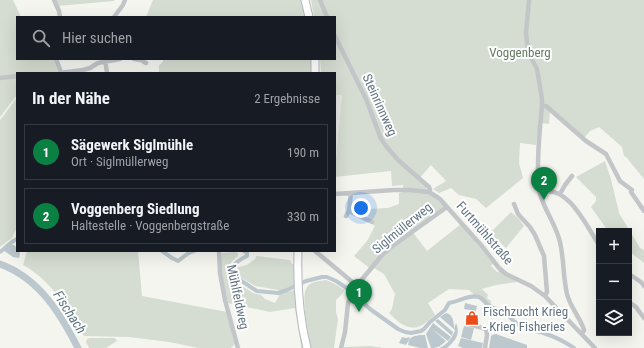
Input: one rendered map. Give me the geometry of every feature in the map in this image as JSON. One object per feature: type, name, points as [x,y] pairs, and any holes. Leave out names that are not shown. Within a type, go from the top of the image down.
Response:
[{"type":"main road","points":[[305,0],[309,16]]},
{"type":"main road","points":[[315,60],[316,72]]},
{"type":"main road","points":[[298,252],[298,290],[306,348]]},
{"type":"street","points":[[54,0],[60,16]]},
{"type":"street","points":[[115,16],[125,0]]},
{"type":"street","points":[[320,0],[327,16]]},
{"type":"street","points":[[529,0],[526,33],[528,52],[537,69],[542,98],[538,154],[538,181],[545,208],[556,229],[560,241],[567,294],[570,303],[583,327],[584,330],[582,334]]},
{"type":"street","name":"Steinrinnweg","points":[[336,38],[366,99],[381,138],[398,160],[429,188],[429,192]]},
{"type":"street","points":[[56,60],[60,72]]},
{"type":"street","points":[[73,72],[90,68],[106,60],[107,72]]},
{"type":"street","points":[[137,60],[146,63]]},
{"type":"street","points":[[0,78],[16,76]]},
{"type":"street","points":[[542,106],[546,106],[586,141],[606,154],[620,181],[632,190],[631,192],[644,211]]},
{"type":"street","points":[[560,194],[564,185],[572,176]]},
{"type":"street","points":[[336,194],[394,190],[429,192]]},
{"type":"street","points":[[540,193],[549,191],[560,194],[571,203],[596,240]]},
{"type":"street","name":"Furtmühlstraße","points":[[429,192],[440,199],[506,274],[545,296],[595,348]]},
{"type":"street","points":[[346,216],[349,211],[351,193]]},
{"type":"street","points":[[514,204],[518,214],[535,235],[544,256],[547,292],[545,296]]},
{"type":"street","name":"Siglmüllerweg","points":[[340,348],[345,332],[348,302],[356,285],[391,247],[447,207]]},
{"type":"street","points":[[349,211],[372,222]]},
{"type":"street","name":"Mühlfeldweg","points":[[219,252],[220,273],[225,300],[238,348]]},
{"type":"street","points":[[316,252],[356,285]]},
{"type":"street","points":[[632,276],[644,286]]},
{"type":"street","points":[[632,305],[644,318]]},
{"type":"street","points":[[469,324],[486,329],[487,335],[485,348]]},
{"type":"shaded area","points":[[336,95],[342,95],[336,157]]},
{"type":"shaded area","points":[[10,244],[14,245],[16,247],[16,252],[19,252],[19,258],[13,257],[3,250]]},
{"type":"shaded area","points":[[465,303],[477,306],[476,311],[464,309]]},
{"type":"shaded area","points":[[446,313],[452,317],[454,329],[456,323],[458,331],[455,340],[447,348],[439,348],[445,345],[455,330],[440,317]]},
{"type":"shaded area","points":[[438,319],[453,332],[452,336],[435,321]]},
{"type":"shaded area","points":[[433,323],[451,337],[448,341],[432,329],[446,341],[436,348],[431,348],[426,334]]},
{"type":"shaded area","points":[[464,326],[474,328],[471,340],[461,337]]},
{"type":"shaded area","points":[[496,334],[527,345],[527,348],[489,348],[491,336]]},
{"type":"shaded area","points":[[425,335],[428,348],[408,345],[409,340],[414,336]]},
{"type":"shaded area","points":[[402,337],[410,337],[406,345],[399,343]]},
{"type":"shaded area","points":[[461,338],[483,343],[482,348],[463,348],[458,346]]},
{"type":"green space","points":[[0,0],[13,0],[21,16],[16,16],[16,60],[55,60],[58,71],[16,72],[16,75],[0,77]]},
{"type":"green space","points":[[55,0],[114,0],[114,1],[58,6]]},
{"type":"green space","points":[[153,0],[302,0],[305,16],[146,16]]},
{"type":"green space","name":"Voggenberg","points":[[311,0],[644,0],[644,179],[624,156],[622,147],[599,127],[590,131],[584,138],[550,111],[549,124],[539,123],[536,145],[520,143],[519,163],[523,178],[486,208],[476,199],[459,195],[451,188],[439,193],[433,189],[446,181],[431,165],[418,180],[427,187],[425,193],[431,195],[445,206],[412,231],[427,251],[461,224],[493,264],[491,266],[497,272],[500,271],[517,282],[482,289],[488,295],[487,298],[491,301],[491,305],[488,308],[469,290],[449,289],[428,303],[435,315],[418,327],[414,328],[406,326],[389,313],[392,309],[395,294],[384,274],[374,268],[372,270],[354,256],[367,241],[375,226],[373,225],[374,221],[368,218],[369,209],[388,208],[399,204],[399,193],[403,192],[403,185],[392,186],[391,171],[336,177],[336,157],[342,95],[336,95],[336,72],[321,72],[320,60],[336,60],[336,16],[314,16]]},
{"type":"green space","points":[[164,60],[311,60],[312,72],[159,72],[159,65]]},
{"type":"green space","points":[[16,77],[16,96],[0,117],[0,79]]},
{"type":"green space","points":[[16,99],[16,229],[12,238],[0,247],[0,120]]},
{"type":"green space","points":[[605,161],[619,213],[628,228],[606,228],[591,207],[596,201],[596,197],[576,177]]},
{"type":"green space","points":[[511,212],[524,226],[506,248],[491,234],[491,232]]},
{"type":"green space","points":[[632,235],[640,248],[644,250],[644,263],[632,253]]},
{"type":"green space","points":[[27,252],[138,252],[142,296],[227,312],[235,344],[231,348],[198,348],[169,342],[129,337],[85,336],[82,334],[57,295],[33,271],[23,265]]},
{"type":"green space","points":[[221,253],[238,253],[238,256],[229,268],[228,271],[230,278],[253,293],[261,295],[265,299],[275,303],[279,294],[295,290],[303,348],[301,348],[295,308],[270,312],[228,303],[221,270]]},
{"type":"green space","points":[[256,256],[290,260],[292,264],[294,264],[294,286],[278,291],[255,286],[237,275],[236,271],[238,267],[247,265],[256,258]]},
{"type":"green space","points":[[326,280],[344,290],[336,300],[336,312],[338,319],[334,348],[311,348],[305,316],[305,290],[312,283]]},
{"type":"green space","points":[[115,338],[117,341],[106,348],[89,348],[86,342],[87,339]]},
{"type":"green space","points":[[370,346],[382,348],[342,348],[343,347]]},
{"type":"waterway","points":[[0,252],[16,240]]},
{"type":"waterway","points":[[163,252],[178,261],[192,252]]},
{"type":"waterway","points":[[246,252],[247,256],[238,261],[234,266],[232,271],[233,275],[257,291],[278,293],[306,281],[327,277],[345,287],[370,309],[398,329],[411,333],[424,329],[445,310],[449,303],[475,296],[483,299],[488,305],[505,313],[519,325],[553,337],[574,348]]},
{"type":"waterway","name":"Fischach","points":[[0,264],[14,270],[26,278],[47,298],[64,322],[78,348]]},
{"type":"place","name":"Voggenberg Siedlung","points":[[544,200]]},
{"type":"place","name":"Sägewerk Siglmühle","points":[[359,312]]},
{"type":"place","name":"Fischzucht Krieg - Krieg Fisheries","points":[[472,318]]}]
